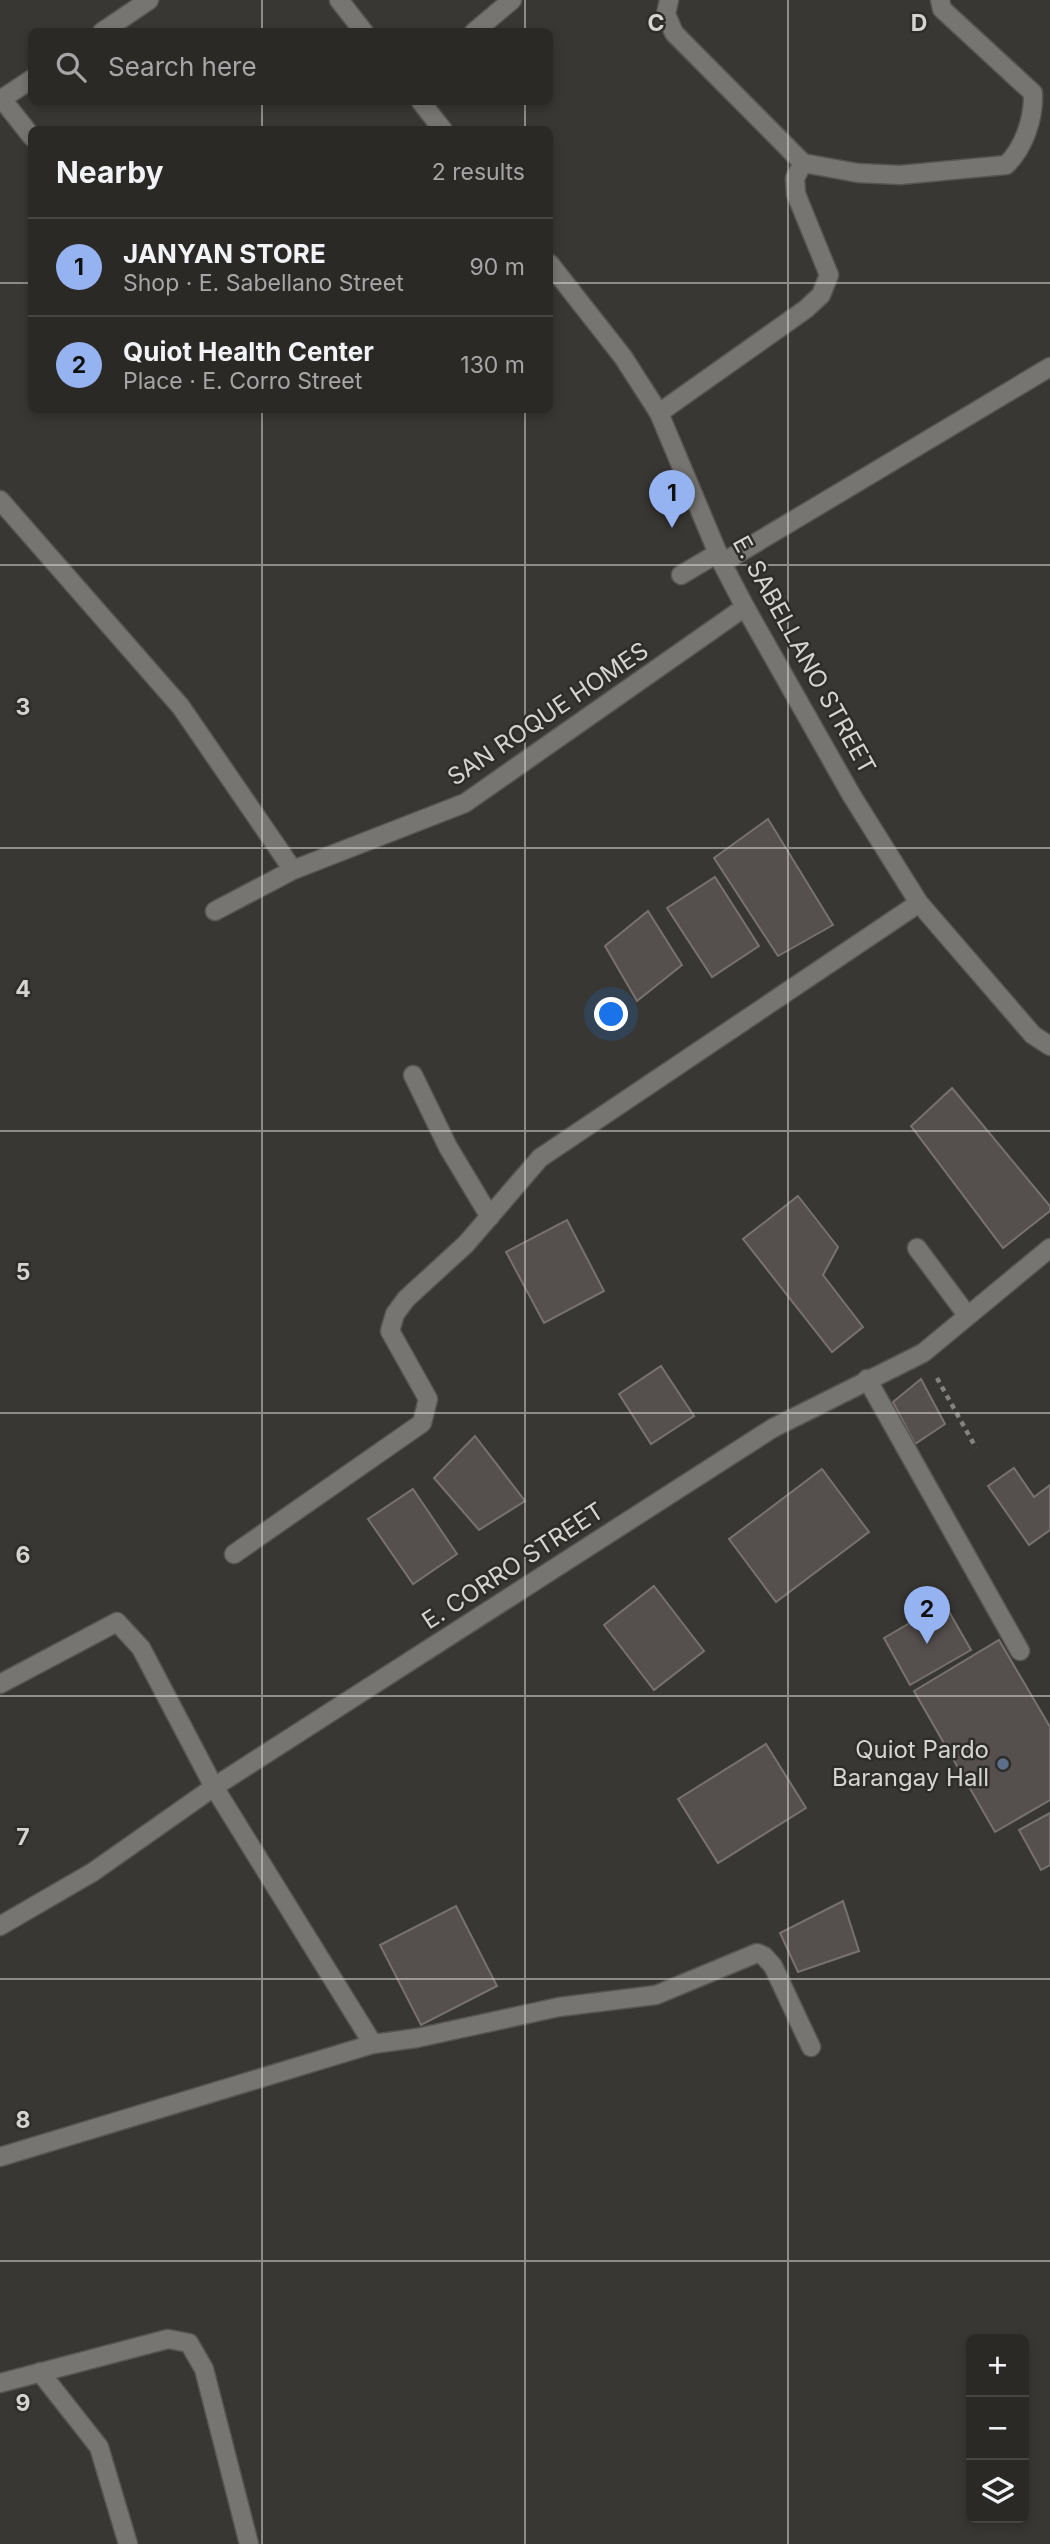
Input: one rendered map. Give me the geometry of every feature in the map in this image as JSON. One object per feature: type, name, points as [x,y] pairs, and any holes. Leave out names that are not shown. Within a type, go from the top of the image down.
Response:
[{"type":"street","points":[[109,28],[149,0]]},
{"type":"street","points":[[339,0],[362,28]]},
{"type":"street","points":[[479,28],[512,0]]},
{"type":"street","points":[[669,0],[666,15],[674,33],[803,163],[858,173],[900,175],[1006,165],[1013,159],[1032,114],[1033,93],[942,9],[940,0]]},
{"type":"street","points":[[28,82],[1,100],[28,131]]},
{"type":"street","points":[[423,105],[440,126]]},
{"type":"street","points":[[659,413],[806,309],[821,295],[829,275],[796,194],[795,178],[803,163]]},
{"type":"street","name":"E. SABELLANO STREET","points":[[553,268],[623,357],[659,413],[720,558],[745,607],[852,796],[919,904],[1033,1035],[1050,1046]]},
{"type":"street","points":[[681,575],[720,558],[1050,366]]},
{"type":"street","points":[[0,500],[181,707],[293,870]]},
{"type":"street","name":"SAN ROQUE HOMES","points":[[215,911],[293,870],[465,803],[745,607]]},
{"type":"street","points":[[234,1554],[422,1423],[428,1399],[390,1331],[394,1314],[406,1299],[466,1244],[540,1158],[919,904]]},
{"type":"street","points":[[412,1075],[448,1147],[490,1217]]},
{"type":"street","points":[[917,1248],[967,1315]]},
{"type":"street","name":"E. CORRO STREET","points":[[0,1926],[93,1872],[214,1787],[773,1428],[923,1353],[1050,1248]]},
{"type":"street","points":[[867,1379],[1020,1651]]},
{"type":"street","points":[[0,1684],[117,1622],[141,1648],[214,1787],[373,2044]]},
{"type":"street","points":[[0,2157],[373,2044],[416,2038],[559,2007],[656,1995],[757,1953],[765,1956],[773,1966],[811,2047]]},
{"type":"street","points":[[0,2383],[168,2339],[189,2343],[204,2369],[249,2544]]},
{"type":"street","points":[[40,2372],[99,2447],[128,2544]]},
{"type":"path","points":[[923,1353],[976,1448]]},
{"type":"building","points":[[768,819],[833,925],[778,956],[714,858]]},
{"type":"building","points":[[715,877],[759,946],[712,977],[667,908]]},
{"type":"building","points":[[648,911],[682,965],[637,1001],[605,946]]},
{"type":"building","points":[[952,1088],[1050,1206],[1050,1211],[1003,1248],[911,1126]]},
{"type":"building","points":[[798,1196],[838,1247],[823,1275],[863,1327],[832,1352],[743,1239]]},
{"type":"building","points":[[567,1220],[604,1291],[544,1323],[506,1252]]},
{"type":"building","points":[[661,1366],[694,1416],[651,1444],[619,1394]]},
{"type":"building","points":[[921,1379],[945,1424],[915,1444],[893,1402]]},
{"type":"building","points":[[475,1436],[525,1501],[479,1530],[434,1478]]},
{"type":"building","points":[[1014,1468],[1034,1497],[1050,1485],[1050,1530],[1029,1545],[988,1486]]},
{"type":"building","points":[[822,1469],[869,1532],[776,1602],[729,1539]]},
{"type":"building","points":[[413,1489],[457,1554],[413,1584],[368,1519]]},
{"type":"building","points":[[654,1586],[704,1651],[654,1690],[604,1625]]},
{"type":"building","points":[[944,1603],[971,1650],[910,1685],[884,1638]]},
{"type":"building","name":"Quiot Pardo Barangay Hall","points":[[999,1640],[1050,1727],[1050,1800],[995,1832],[914,1691]]},
{"type":"building","points":[[766,1744],[806,1808],[718,1863],[678,1799]]},
{"type":"building","points":[[1050,1813],[1050,1865],[1041,1870],[1019,1830]]},
{"type":"building","points":[[843,1901],[859,1951],[798,1972],[780,1933]]},
{"type":"building","points":[[456,1906],[497,1986],[421,2025],[380,1945]]},
{"type":"place","name":"JANYAN STORE","points":[[672,528]]},
{"type":"place","name":"Quiot Health Center","points":[[927,1644]]},
{"type":"place","name":"Quiot Pardo Barangay Hall","points":[[1003,1764]]}]
